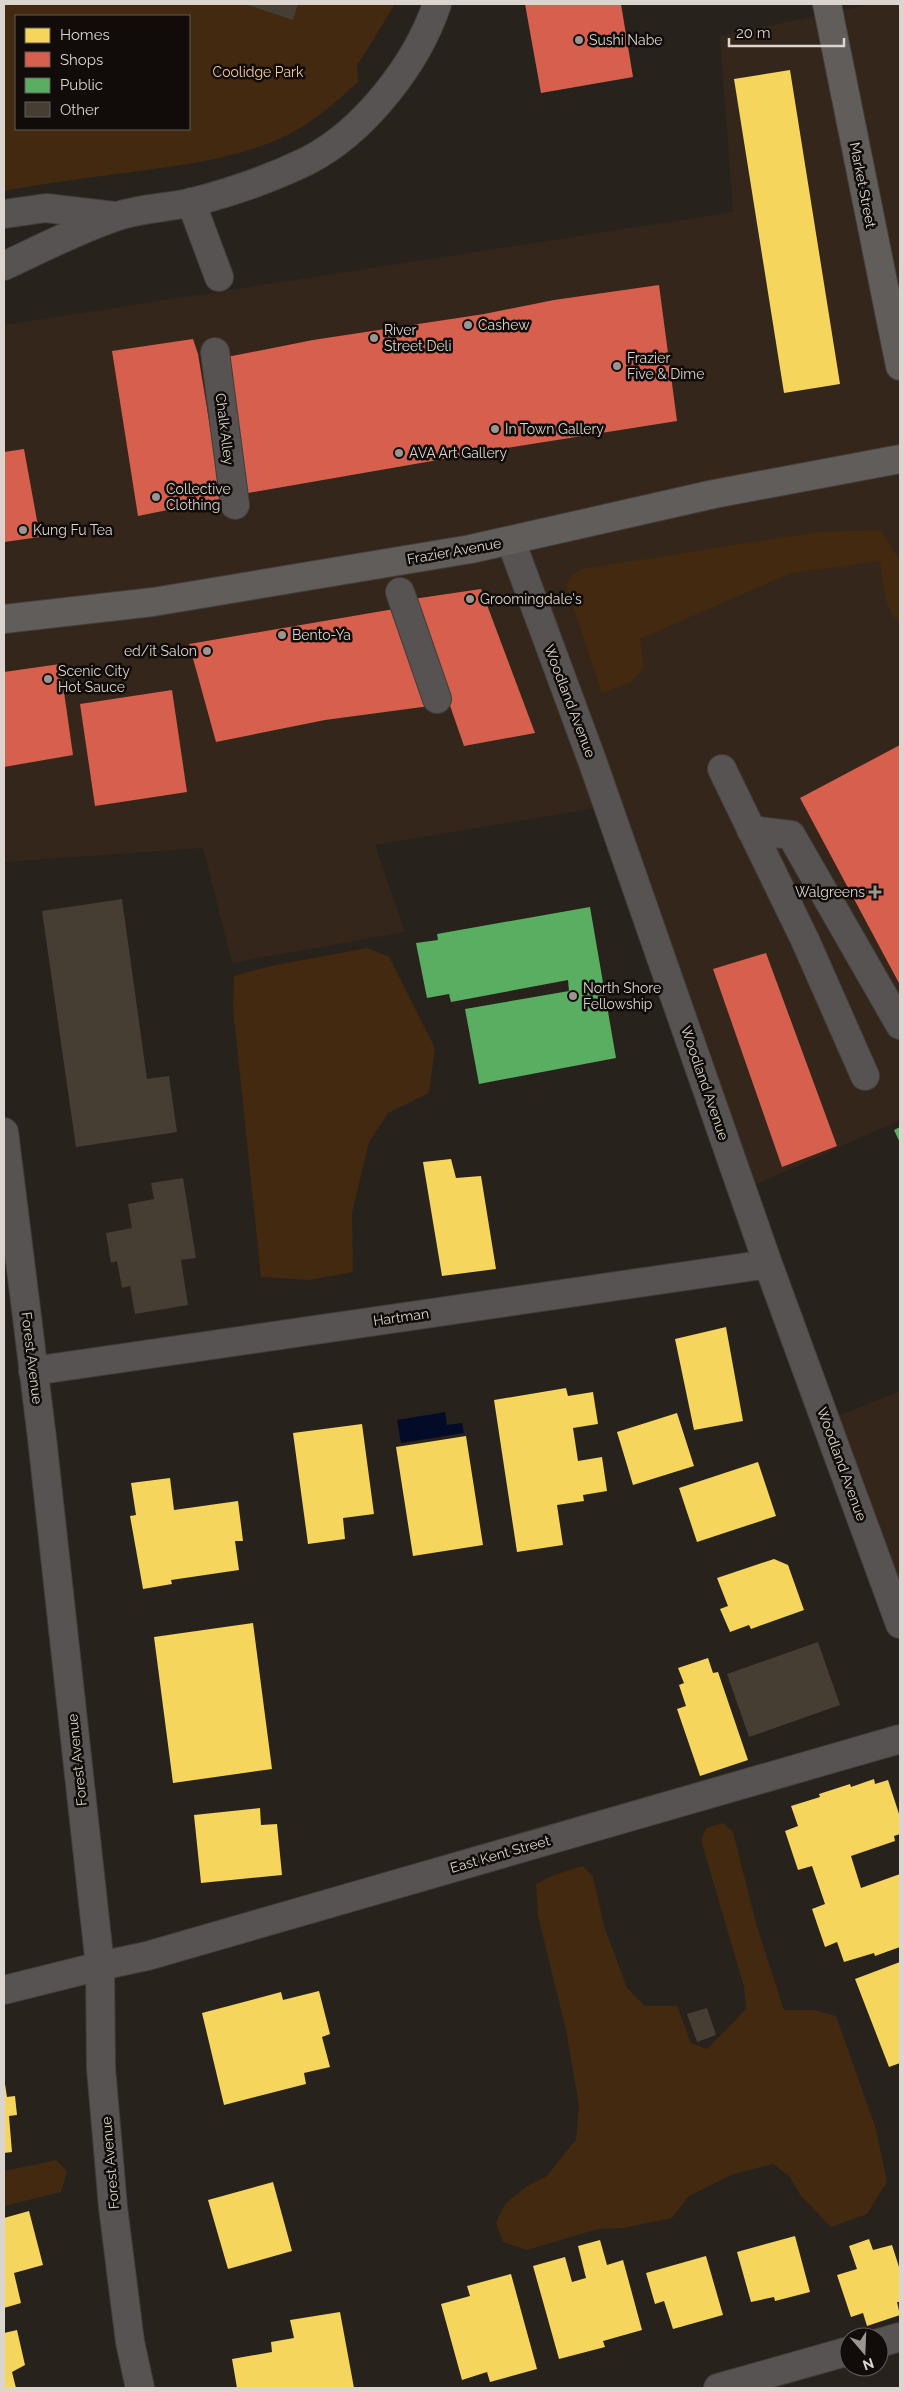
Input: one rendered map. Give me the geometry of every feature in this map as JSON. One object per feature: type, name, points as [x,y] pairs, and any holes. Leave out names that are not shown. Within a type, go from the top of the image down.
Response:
[{"type":"main road","name":"Market Street","points":[[827,4],[900,366]]},
{"type":"main road","name":"Frazier Avenue","points":[[4,619],[152,602],[511,541],[557,528],[714,494],[900,459]]},
{"type":"street","points":[[4,266],[116,216],[191,202],[247,186],[308,160],[353,128],[383,98],[410,62],[437,4]]},
{"type":"street","points":[[191,202],[218,277]]},
{"type":"street","points":[[4,214],[46,208],[116,216]]},
{"type":"street","name":"Chalk Alley","points":[[215,352],[235,505]]},
{"type":"street","name":"Woodland Avenue","points":[[511,541],[593,763],[768,1264],[900,1624]]},
{"type":"street","points":[[400,592],[438,699]]},
{"type":"street","points":[[722,769],[804,940],[865,1076]]},
{"type":"street","points":[[751,830],[791,835],[900,1025]]},
{"type":"street","name":"Forest Avenue","points":[[4,1132],[100,1966],[101,2068],[113,2207],[130,2342],[140,2388]]},
{"type":"street","name":"Hartman","points":[[33,1371],[768,1264]]},
{"type":"street","name":"East Kent Street","points":[[4,1990],[147,1956],[900,1738]]},
{"type":"street","points":[[718,2388],[839,2354]]},
{"type":"shaded area","points":[[873,4],[900,4],[900,1120],[742,1191],[607,806],[375,845],[405,932],[232,963],[203,848],[4,862],[4,325],[733,212],[720,36]]},
{"type":"shaded area","points":[[900,1391],[900,1624],[827,1420]]},
{"type":"green space","name":"Coolidge Park","points":[[4,4],[395,4],[357,66],[358,82],[330,107],[310,122],[289,134],[258,147],[219,158],[158,169],[4,191]]},
{"type":"green space","points":[[881,530],[900,561],[900,622],[895,618],[887,604],[880,561],[791,573],[640,639],[644,668],[631,682],[602,693],[566,585],[572,575],[582,569],[817,532]]},
{"type":"green space","points":[[367,948],[389,957],[435,1048],[429,1093],[388,1113],[369,1142],[352,1213],[353,1272],[309,1280],[261,1277],[233,1008],[234,976],[271,966]]},
{"type":"green space","points":[[723,1823],[733,1832],[757,1927],[784,2010],[814,2010],[836,2016],[876,2129],[887,2182],[867,2214],[831,2227],[801,2196],[789,2176],[773,2164],[731,2175],[689,2196],[672,2218],[623,2228],[598,2229],[527,2250],[503,2242],[496,2223],[505,2204],[527,2186],[547,2176],[576,2139],[579,2106],[566,2030],[538,1916],[536,1884],[554,1875],[583,1866],[593,1877],[604,1926],[627,1988],[645,2006],[677,2006],[691,2043],[707,2049],[746,2009],[744,1987],[701,1840],[706,1828]]},
{"type":"green space","points":[[56,2160],[67,2171],[61,2192],[4,2206],[4,2171]]},
{"type":"water","points":[[445,1412],[447,1425],[462,1423],[464,1433],[401,1443],[397,1420]]},
{"type":"building: Homes","points":[[790,70],[840,384],[784,393],[734,79]]},
{"type":"building: Homes","points":[[451,1159],[456,1178],[481,1176],[496,1269],[442,1276],[423,1162]]},
{"type":"building: Homes","points":[[726,1327],[743,1421],[694,1430],[675,1339]]},
{"type":"building: Homes","points":[[566,1388],[568,1396],[593,1392],[598,1424],[573,1428],[578,1461],[602,1457],[607,1491],[583,1495],[584,1501],[557,1505],[563,1545],[517,1552],[494,1400]]},
{"type":"building: Homes","points":[[677,1413],[694,1466],[633,1485],[617,1432]]},
{"type":"building: Homes","points":[[362,1424],[374,1514],[343,1518],[345,1539],[308,1544],[293,1433]]},
{"type":"building: Homes","points":[[466,1436],[483,1545],[413,1556],[396,1447]]},
{"type":"building: Homes","points":[[758,1462],[776,1516],[697,1542],[679,1488]]},
{"type":"building: Homes","points":[[170,1478],[174,1510],[238,1501],[243,1541],[235,1541],[239,1570],[171,1580],[172,1584],[143,1589],[130,1516],[136,1515],[131,1483]]},
{"type":"building: Homes","points":[[774,1559],[788,1565],[804,1610],[751,1629],[749,1625],[730,1632],[720,1609],[728,1606],[717,1578]]},
{"type":"building: Homes","points":[[253,1623],[272,1769],[173,1783],[154,1637]]},
{"type":"building: Homes","points":[[708,1658],[713,1673],[718,1672],[748,1760],[700,1776],[677,1709],[686,1706],[679,1685],[684,1683],[678,1668]]},
{"type":"building: Homes","points":[[874,1779],[875,1784],[888,1780],[900,1817],[900,1834],[894,1836],[895,1841],[851,1856],[861,1888],[900,1874],[900,1947],[875,1956],[874,1953],[844,1962],[837,1942],[825,1947],[812,1909],[825,1904],[812,1866],[798,1870],[785,1831],[798,1826],[791,1806],[820,1797],[819,1794],[850,1784],[851,1787]]},
{"type":"building: Homes","points":[[260,1808],[261,1825],[277,1824],[282,1875],[201,1883],[194,1815]]},
{"type":"building: Homes","points":[[900,1962],[900,2063],[889,2067],[855,1979]]},
{"type":"building: Homes","points":[[319,1991],[330,2034],[322,2037],[330,2067],[304,2073],[306,2084],[224,2105],[202,2013],[281,1992],[283,2000]]},
{"type":"building: Homes","points":[[4,2078],[7,2097],[15,2096],[17,2115],[9,2116],[12,2152],[4,2153]]},
{"type":"building: Homes","points":[[273,2182],[292,2251],[228,2269],[208,2200]]},
{"type":"building: Homes","points":[[29,2211],[43,2265],[14,2273],[21,2303],[4,2308],[4,2218]]},
{"type":"building: Homes","points":[[795,2236],[810,2292],[775,2301],[774,2297],[751,2302],[737,2252]]},
{"type":"building: Homes","points":[[869,2239],[873,2250],[892,2245],[900,2270],[900,2302],[897,2302],[900,2315],[867,2326],[863,2313],[851,2317],[837,2275],[857,2269],[849,2246]]},
{"type":"building: Homes","points":[[600,2240],[607,2265],[623,2260],[642,2330],[603,2341],[605,2347],[559,2359],[533,2266],[565,2257],[572,2282],[586,2278],[578,2246]]},
{"type":"building: Homes","points":[[706,2256],[723,2315],[673,2329],[664,2301],[655,2304],[646,2273]]},
{"type":"building: Homes","points":[[511,2274],[537,2369],[490,2382],[487,2372],[462,2380],[441,2304],[470,2296],[467,2286]]},
{"type":"building: Homes","points":[[340,2312],[354,2388],[237,2388],[232,2359],[272,2352],[271,2342],[294,2338],[290,2320]]},
{"type":"building: Homes","points":[[17,2330],[25,2365],[12,2372],[16,2388],[4,2388],[4,2333]]},
{"type":"building: Shops","name":"Sushi Nabe","points":[[525,4],[621,4],[633,77],[541,93]]},
{"type":"building: Shops","points":[[659,285],[677,421],[507,448],[248,493],[227,357],[313,340],[484,314],[554,300]]},
{"type":"building: Shops","points":[[193,339],[198,354],[222,499],[138,516],[112,351]]},
{"type":"building: Shops","points":[[24,449],[40,537],[4,542],[4,452]]},
{"type":"building: Shops","points":[[481,589],[535,733],[464,746],[413,599]]},
{"type":"building: Shops","points":[[394,609],[430,706],[325,720],[216,742],[189,644]]},
{"type":"building: Shops","points":[[60,664],[73,755],[4,767],[4,672]]},
{"type":"building: Shops","points":[[172,690],[187,792],[95,806],[80,704]]},
{"type":"building: Shops","name":"Walgreens","points":[[900,745],[900,985],[800,798]]},
{"type":"building: Shops","points":[[766,953],[837,1146],[782,1167],[713,969]]},
{"type":"building: Public","name":"North Shore Fellowship","points":[[590,907],[616,1058],[479,1084],[465,1009],[569,991],[568,980],[451,1002],[449,994],[427,998],[416,943],[438,940],[437,934]]},
{"type":"building: Public","points":[[900,1127],[900,1143],[894,1130]]},
{"type":"building: Other","points":[[245,4],[298,4],[293,20]]},
{"type":"building: Other","points":[[122,899],[147,1079],[169,1076],[177,1132],[76,1147],[42,911]]},
{"type":"building: Other","points":[[183,1178],[196,1258],[181,1260],[188,1305],[135,1314],[130,1286],[122,1288],[117,1261],[111,1263],[106,1233],[132,1228],[128,1204],[154,1199],[151,1183]]},
{"type":"building: Other","points":[[818,1642],[840,1705],[749,1737],[727,1674]]},
{"type":"building: Other","points":[[707,2008],[716,2035],[697,2042],[687,2014]]},
{"type":"place","name":"Sushi Nabe","points":[[579,40]]},
{"type":"place","name":"Cashew","points":[[468,325]]},
{"type":"place","name":"River Street Deli","points":[[374,338]]},
{"type":"place","name":"Frazier Five & Dime","points":[[617,366]]},
{"type":"place","name":"In Town Gallery","points":[[495,429]]},
{"type":"place","name":"AVA Art Gallery","points":[[399,453]]},
{"type":"place","name":"Collective Clothing","points":[[156,497]]},
{"type":"place","name":"Kung Fu Tea","points":[[23,530]]},
{"type":"place","name":"Groomingdale's","points":[[470,599]]},
{"type":"place","name":"Bento-Ya","points":[[282,635]]},
{"type":"place","name":"ed/it Salon","points":[[207,651]]},
{"type":"place","name":"Scenic City Hot Sauce","points":[[48,679]]},
{"type":"place","name":"Walgreens","points":[[875,892]]},
{"type":"place","name":"North Shore Fellowship","points":[[573,996]]}]
